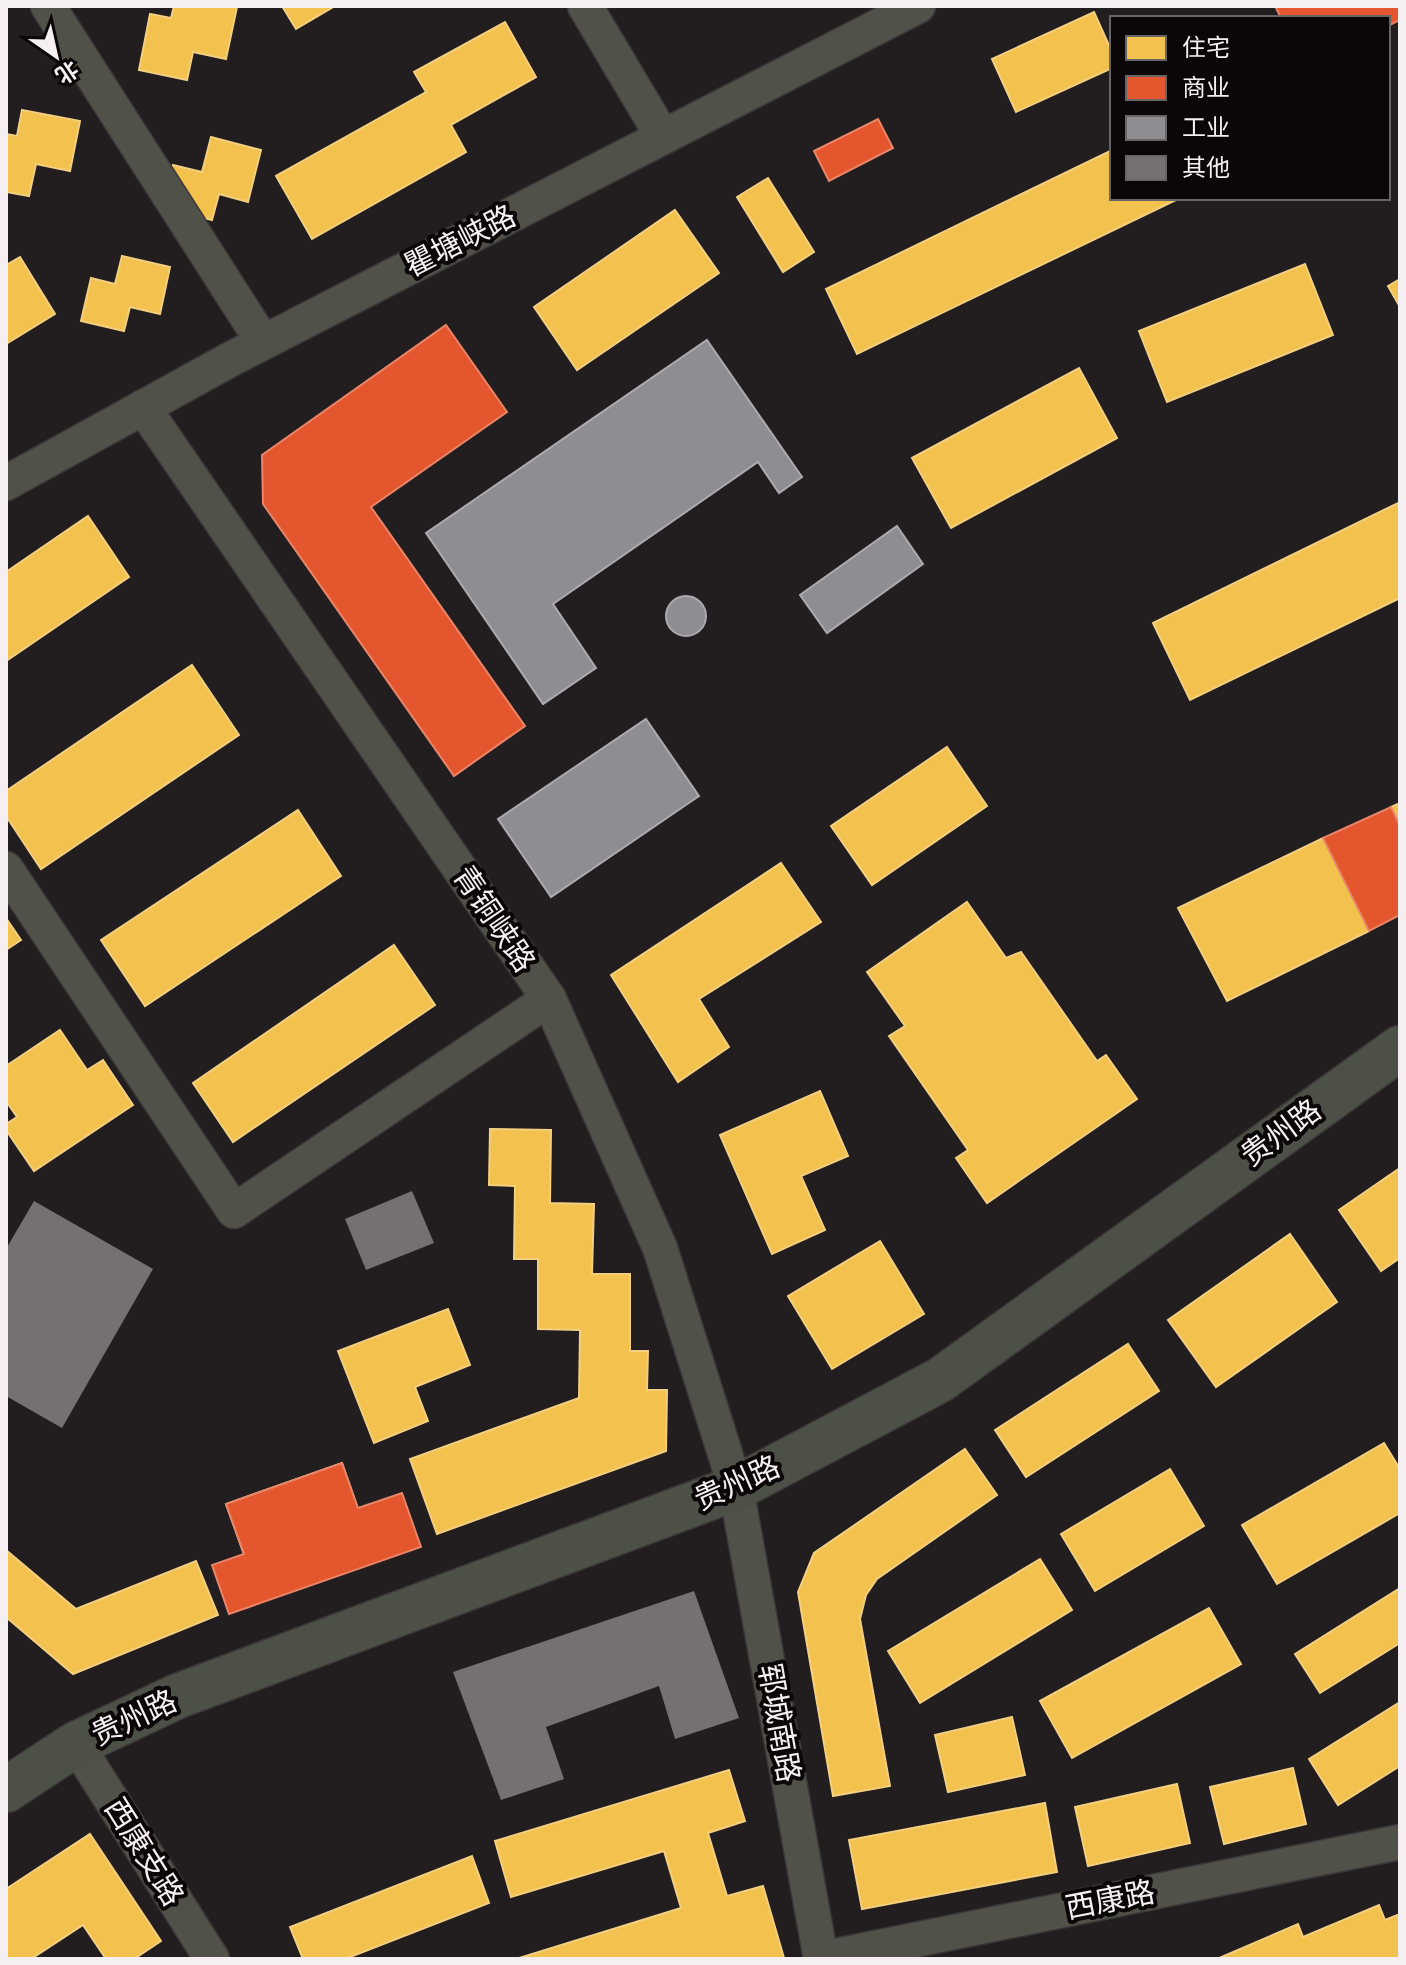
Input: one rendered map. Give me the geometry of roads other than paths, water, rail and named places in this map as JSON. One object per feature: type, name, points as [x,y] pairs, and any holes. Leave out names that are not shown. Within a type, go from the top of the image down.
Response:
[{"type":"main road","name":"贵州路","points":[[6,1790],[76,1744],[178,1696],[736,1488],[940,1380],[1400,1048]]},
{"type":"street","points":[[48,6],[263,342]]},
{"type":"street","points":[[585,6],[663,137]]},
{"type":"street","name":"瞿塘峡路","points":[[6,483],[263,342],[918,6]]},
{"type":"street","name":"青铜峡路","points":[[143,407],[549,999],[660,1248],[736,1488]]},
{"type":"street","points":[[6,869],[234,1211],[549,999]]},
{"type":"street","name":"郓城南路","points":[[736,1488],[821,1959]]},
{"type":"street","name":"西康支路","points":[[76,1744],[212,1959]]},
{"type":"street","name":"西康路","points":[[821,1959],[1400,1842]]}]
